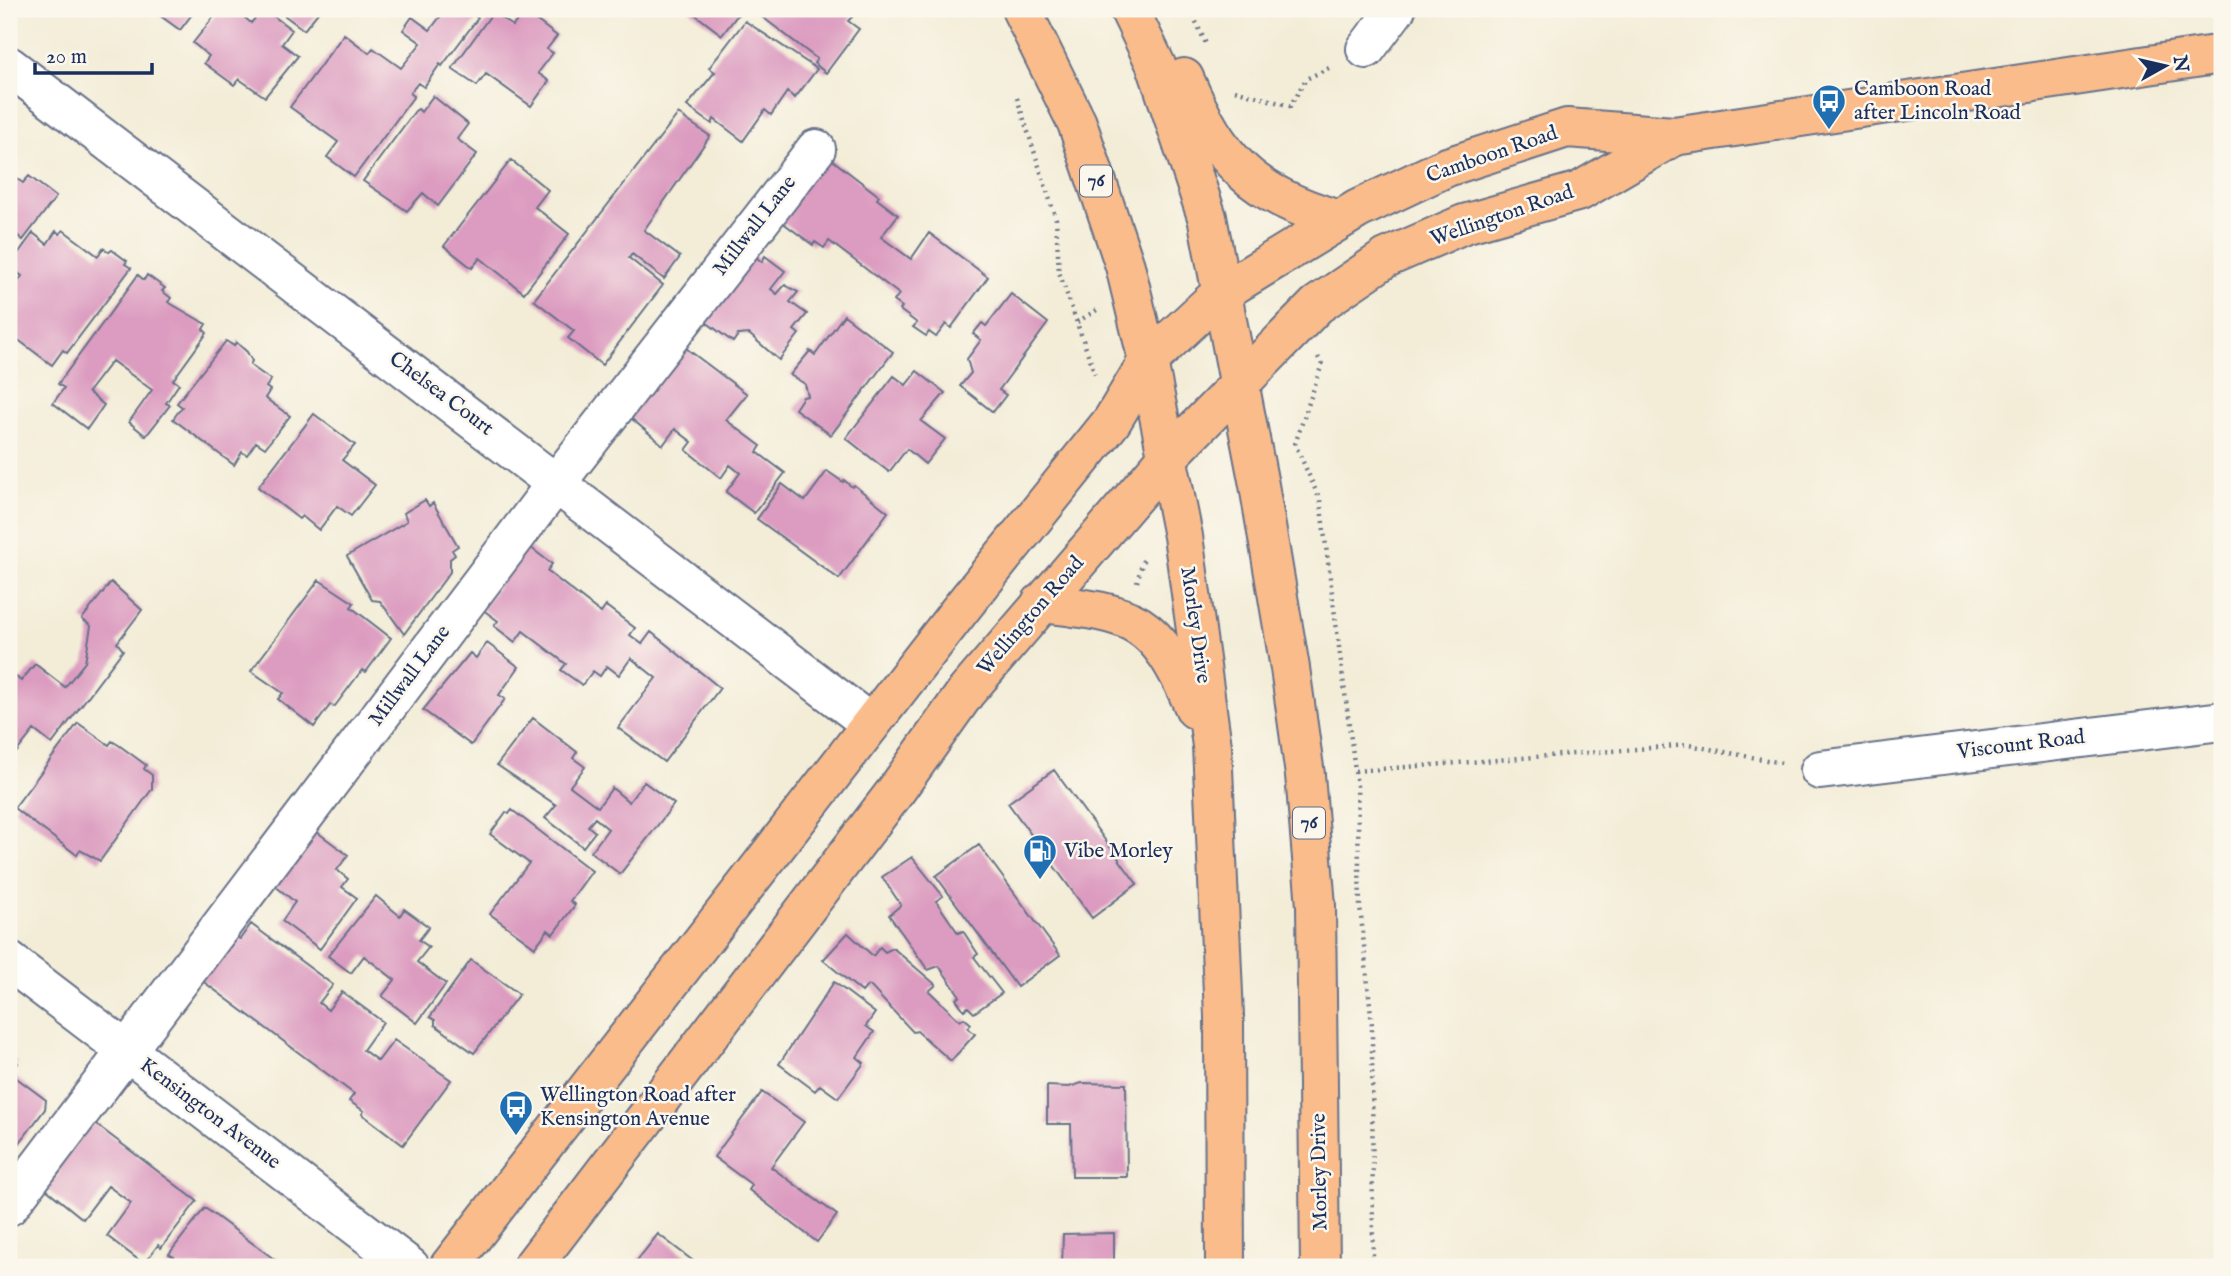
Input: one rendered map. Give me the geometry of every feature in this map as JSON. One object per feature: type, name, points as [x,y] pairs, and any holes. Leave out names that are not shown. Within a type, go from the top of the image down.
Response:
[{"type":"main road","name":"Morley Drive","points":[[1021,9],[1077,123],[1125,266],[1148,361],[1183,536],[1212,746],[1224,1016],[1225,1267]]},
{"type":"main road","name":"Morley Drive","points":[[1129,9],[1156,65],[1207,216],[1278,590],[1305,775],[1316,906],[1320,1267]]},
{"type":"main road","points":[[1153,9],[1203,122],[1226,156],[1250,178],[1294,206],[1339,220]]},
{"type":"main road","name":"Camboon Road","points":[[1148,361],[1222,292],[1339,220],[1447,167],[1567,128],[1674,136],[2222,54]]},
{"type":"main road","name":"Wellington Road","points":[[532,1267],[895,792],[965,692],[1167,458],[1317,305],[1386,258],[1464,224],[1580,191],[1674,136]]},
{"type":"main road","points":[[449,1267],[1112,421],[1148,361]]},
{"type":"main road","points":[[1041,603],[1094,609],[1128,617],[1154,635],[1180,672],[1212,746]]},
{"type":"street","points":[[1366,49],[1396,9]]},
{"type":"street","name":"Chelsea Court","points":[[9,66],[872,724]]},
{"type":"street","name":"Millwall Lane","points":[[9,1206],[556,482],[816,149]]},
{"type":"street","name":"Viscount Road","points":[[1820,770],[2222,721]]},
{"type":"street","name":"Kensington Avenue","points":[[9,961],[410,1267]]},
{"type":"path","points":[[1190,9],[1211,53]]},
{"type":"path","points":[[1227,88],[1290,106],[1306,79],[1366,49]]},
{"type":"path","points":[[1014,86],[1056,219],[1059,272],[1094,372]]},
{"type":"path","points":[[1322,364],[1296,444],[1320,500],[1354,771],[1360,906],[1372,1025],[1373,1267]]},
{"type":"path","points":[[1133,593],[1146,553]]},
{"type":"path","points":[[1354,771],[1689,745],[1820,770]]},
{"type":"building","points":[[151,9],[196,9],[180,30]]},
{"type":"building","points":[[220,9],[235,9],[251,23],[259,14],[252,9],[264,9],[292,30],[282,44],[298,56],[265,97],[239,79],[234,85],[204,63],[209,56],[193,43]]},
{"type":"building","points":[[276,9],[321,9],[304,30]]},
{"type":"building","points":[[446,9],[481,9],[475,16],[478,18],[442,66],[440,64],[424,87],[418,83],[410,93],[414,96],[354,177],[327,157],[338,142],[290,107],[344,34],[369,53],[373,48],[401,68],[421,43],[403,30],[412,17],[430,30]]},
{"type":"building","points":[[688,9],[742,9],[722,35]]},
{"type":"building","points":[[752,9],[844,9],[853,16],[848,21],[859,29],[826,73],[814,63],[817,59]]},
{"type":"building","points":[[524,11],[557,36],[547,49],[553,53],[538,73],[549,81],[531,106],[486,74],[477,86],[452,69],[493,12],[513,26]]},
{"type":"building","points":[[745,21],[817,69],[795,98],[787,92],[771,115],[765,110],[743,141],[714,119],[712,124],[687,106],[715,72],[709,68]]},
{"type":"building","points":[[433,96],[468,124],[457,139],[477,154],[438,206],[423,193],[407,211],[363,181],[415,111],[418,109],[421,112]]},
{"type":"building","points":[[678,114],[710,136],[644,230],[680,257],[664,279],[632,254],[629,258],[663,285],[602,365],[568,338],[574,331],[534,300]]},
{"type":"building","points":[[826,155],[879,196],[877,199],[898,215],[881,237],[911,259],[929,233],[988,277],[951,328],[946,324],[936,337],[929,332],[926,336],[913,327],[917,323],[900,310],[902,307],[894,301],[899,294],[829,241],[824,248],[815,242],[813,245],[778,219]]},
{"type":"building","points":[[511,160],[548,190],[535,207],[569,234],[524,293],[480,258],[472,268],[444,246]]},
{"type":"building","points":[[10,174],[23,183],[29,176],[56,197],[23,240],[18,236],[9,249]]},
{"type":"building","points":[[63,230],[98,256],[103,248],[109,252],[112,250],[127,261],[125,264],[131,268],[67,353],[63,350],[52,365],[9,333],[9,294],[22,276],[9,266],[33,233],[47,244],[56,231],[60,234]]},
{"type":"building","points":[[752,254],[762,262],[765,256],[785,271],[771,289],[777,294],[785,285],[798,292],[790,302],[807,314],[794,330],[799,334],[779,360],[749,334],[738,335],[733,342],[702,319]]},
{"type":"building","points":[[138,275],[144,280],[147,275],[165,288],[162,291],[171,298],[168,302],[206,324],[203,329],[207,333],[173,380],[179,384],[166,403],[170,405],[146,436],[129,422],[152,390],[112,361],[88,392],[104,405],[87,429],[53,403],[64,388],[58,384]]},
{"type":"building","points":[[1011,294],[1048,323],[999,390],[1006,395],[993,412],[960,386],[971,373],[967,359],[981,340],[973,334],[982,323],[986,326]]},
{"type":"building","points":[[844,315],[893,352],[831,435],[795,409],[803,397],[808,396],[805,384],[790,375],[810,351],[815,355]]},
{"type":"building","points":[[226,341],[234,346],[236,342],[247,352],[252,361],[250,365],[271,380],[266,387],[270,390],[265,398],[290,416],[265,448],[256,442],[247,455],[242,452],[234,465],[173,419],[182,407],[177,403]]},
{"type":"building","points":[[679,343],[747,394],[726,420],[761,446],[757,452],[785,473],[754,513],[726,492],[740,473],[730,465],[721,478],[686,450],[692,442],[675,429],[663,445],[626,414]]},
{"type":"building","points":[[917,371],[945,393],[921,421],[945,439],[925,464],[907,449],[889,472],[846,438],[894,376],[906,385]]},
{"type":"building","points":[[314,414],[355,445],[342,460],[375,485],[351,516],[337,506],[319,530],[302,516],[299,519],[258,487]]},
{"type":"building","points":[[827,471],[852,487],[854,485],[888,512],[839,579],[757,519],[782,484],[805,501]]},
{"type":"building","points":[[425,500],[429,506],[433,503],[458,546],[452,550],[455,555],[450,559],[450,572],[404,634],[380,601],[372,600],[347,556],[407,521],[404,513]]},
{"type":"building","points":[[526,544],[552,564],[547,571],[601,613],[606,606],[635,628],[630,635],[642,644],[651,632],[720,688],[664,762],[618,728],[656,678],[631,658],[619,675],[607,666],[600,676],[593,671],[582,685],[561,670],[566,664],[523,631],[515,642],[494,626],[498,621],[482,609]]},
{"type":"building","points":[[319,580],[354,603],[351,607],[391,638],[366,672],[362,670],[335,706],[330,705],[314,727],[278,699],[283,693],[251,671]]},
{"type":"building","points":[[111,582],[142,610],[117,643],[123,650],[52,744],[34,730],[11,759],[9,671],[21,681],[35,664],[65,687],[85,662],[91,626],[82,619]]},
{"type":"building","points":[[487,643],[519,667],[499,695],[505,699],[471,745],[423,710],[470,653],[476,658]]},
{"type":"building","points":[[533,718],[577,752],[573,758],[585,767],[570,786],[598,807],[612,788],[629,802],[644,782],[674,804],[620,874],[591,852],[608,829],[595,818],[588,826],[595,832],[583,847],[545,818],[556,805],[497,765]]},
{"type":"building","points":[[78,723],[109,745],[112,741],[120,746],[146,765],[144,769],[152,775],[152,789],[100,861],[80,850],[77,855],[14,808]]},
{"type":"building","points":[[1054,770],[1137,884],[1092,918],[1008,803]]},
{"type":"building","points":[[512,810],[592,871],[570,901],[575,905],[553,934],[548,930],[535,947],[490,914],[529,863],[490,834],[506,812],[509,814]]},
{"type":"building","points":[[313,829],[348,855],[337,870],[348,879],[342,887],[357,898],[320,949],[282,921],[295,902],[274,885]]},
{"type":"building","points":[[979,845],[1060,955],[1017,987],[936,876]]},
{"type":"building","points":[[912,857],[943,896],[936,901],[958,933],[963,931],[978,954],[974,957],[1002,993],[974,1013],[968,1007],[964,1010],[956,999],[960,996],[939,966],[928,970],[889,915],[901,905],[882,877]]},
{"type":"building","points":[[376,896],[400,916],[404,909],[429,927],[419,940],[429,947],[417,962],[446,984],[417,1023],[382,996],[395,980],[364,956],[351,973],[328,956]]},
{"type":"building","points":[[251,924],[333,985],[319,1003],[328,1010],[342,992],[383,1022],[363,1050],[378,1061],[394,1040],[451,1080],[403,1145],[349,1101],[354,1094],[200,979],[232,935],[240,939]]},
{"type":"building","points":[[848,933],[873,956],[880,947],[885,952],[893,948],[936,985],[929,991],[960,1021],[964,1018],[971,1024],[968,1028],[975,1034],[951,1061],[917,1031],[913,1032],[871,987],[868,985],[862,992],[823,960]]},
{"type":"building","points":[[471,960],[519,994],[474,1053],[435,1025],[435,1020],[430,1017]]},
{"type":"building","points":[[834,982],[875,1013],[866,1026],[874,1032],[857,1057],[864,1063],[838,1098],[820,1085],[815,1091],[779,1064]]},
{"type":"building","points":[[9,1055],[18,1063],[10,1073],[46,1100],[45,1109],[9,1157]]},
{"type":"building","points":[[1082,1083],[1126,1084],[1127,1177],[1072,1177],[1071,1124],[1047,1124],[1047,1086],[1069,1087]]},
{"type":"building","points":[[762,1092],[804,1122],[771,1167],[837,1215],[817,1242],[749,1190],[752,1185],[714,1157]]},
{"type":"building","points":[[93,1122],[197,1201],[161,1248],[158,1245],[144,1264],[107,1236],[131,1203],[108,1186],[83,1219],[46,1189],[60,1172],[56,1169]]},
{"type":"building","points":[[205,1208],[285,1267],[166,1267],[174,1257],[169,1254]]},
{"type":"building","points":[[1114,1233],[1114,1267],[1062,1267],[1063,1234]]},
{"type":"building","points":[[658,1234],[701,1267],[632,1267]]},
{"type":"place","name":"Camboon Road after Lincoln Road","points":[[1829,131]]},
{"type":"place","name":"Vibe Morley","points":[[1040,881]]},
{"type":"place","name":"Wellington Road after Kensington Avenue","points":[[516,1137]]}]
